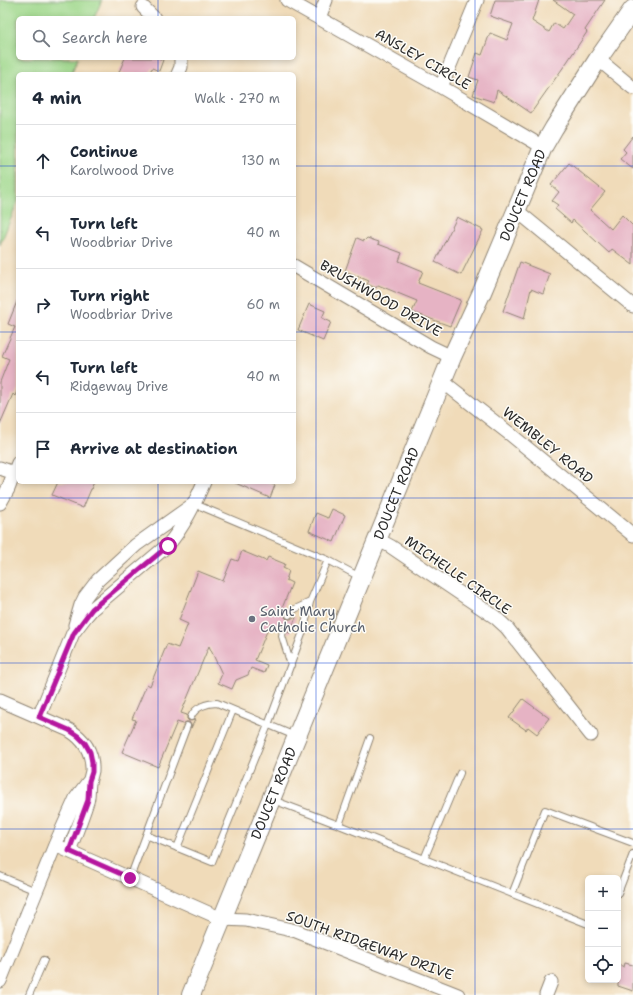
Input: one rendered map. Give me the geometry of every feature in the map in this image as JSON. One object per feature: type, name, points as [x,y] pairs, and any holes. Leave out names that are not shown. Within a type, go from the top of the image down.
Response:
[{"type":"street","name":"ANSLEY CIRCLE","points":[[287,0],[441,87],[543,147]]},
{"type":"street","points":[[319,18],[326,0]]},
{"type":"street","points":[[441,87],[477,0]]},
{"type":"street","points":[[143,7],[152,16]]},
{"type":"street","name":"DOUCET ROAD","points":[[191,995],[442,380],[543,147],[598,59],[633,9]]},
{"type":"street","points":[[598,59],[633,88]]},
{"type":"street","points":[[179,72],[181,67],[181,60]]},
{"type":"street","points":[[516,210],[633,306]]},
{"type":"street","name":"BRUSHWOOD DRIVE","points":[[296,267],[452,357]]},
{"type":"street","name":"WEMBLEY ROAD","points":[[442,380],[633,535]]},
{"type":"street","points":[[0,468],[16,468],[8,489],[0,503]]},
{"type":"street","points":[[74,633],[92,609],[168,546],[178,533],[195,504],[203,484]]},
{"type":"street","points":[[39,717],[74,633],[85,597],[98,580],[136,545],[195,504]]},
{"type":"street","name":"MICHELLE CIRCLE","points":[[377,539],[390,546],[495,617],[507,628],[591,735]]},
{"type":"street","points":[[0,700],[69,730],[85,743],[90,752],[92,772],[89,781],[88,800],[69,851]]},
{"type":"street","points":[[0,981],[55,845],[76,798],[89,781]]},
{"type":"street","points":[[55,845],[222,920]]},
{"type":"street","name":"SOUTH RIDGEWAY DRIVE","points":[[222,920],[246,920],[296,931],[458,995]]},
{"type":"street","points":[[546,995],[551,982]]},
{"type":"lane","points":[[195,504],[328,560],[362,577]]},
{"type":"lane","points":[[146,836],[212,862],[268,725],[304,629],[310,602],[328,560]]},
{"type":"lane","points":[[289,615],[310,602]]},
{"type":"lane","points":[[283,630],[282,636],[290,665]]},
{"type":"lane","points":[[191,717],[191,714],[199,708],[211,703],[217,703],[297,737]]},
{"type":"lane","points":[[177,848],[233,710]]},
{"type":"lane","points":[[130,878],[187,726]]},
{"type":"lane","points":[[340,824],[370,738]]},
{"type":"lane","points":[[424,859],[460,772]]},
{"type":"lane","points":[[271,800],[340,824],[585,923]]},
{"type":"lane","points":[[512,894],[545,810],[633,843]]},
{"type":"lane","points":[[621,885],[633,854]]},
{"type":"lane","points":[[0,876],[36,891]]},
{"type":"lane","points":[[28,995],[44,960]]},
{"type":"green space","points":[[0,0],[102,0],[95,16],[16,16],[16,60],[77,60],[72,72],[16,72],[16,206],[0,245]]},
{"type":"building","points":[[495,0],[539,0],[532,21],[549,32],[554,23],[563,29],[573,14],[553,0],[605,0],[585,30],[587,32],[531,113],[497,90],[494,102],[473,95],[478,80],[469,77],[477,53],[482,55],[490,33],[507,40],[513,24],[490,16]]},
{"type":"building","points":[[124,60],[163,60],[159,71],[152,68],[150,72],[119,72]]},
{"type":"building","points":[[633,136],[633,169],[620,159],[626,152],[623,149]]},
{"type":"building","points":[[569,163],[605,192],[590,210],[611,229],[622,215],[633,226],[633,265],[612,249],[609,253],[573,220],[571,223],[555,209],[558,205],[552,201],[559,192],[551,185]]},
{"type":"building","points":[[457,217],[483,230],[461,275],[435,262]]},
{"type":"building","points":[[357,238],[364,241],[367,238],[379,242],[378,244],[402,253],[399,261],[423,271],[418,283],[461,300],[450,326],[412,312],[417,301],[378,285],[376,288],[367,284],[369,281],[345,271]]},
{"type":"building","points":[[520,262],[550,274],[543,294],[531,289],[524,319],[503,311]]},
{"type":"building","points":[[16,304],[16,394],[15,396],[13,394],[0,424],[0,382],[9,359],[2,356],[15,327],[8,324]]},
{"type":"building","points":[[309,304],[325,311],[322,318],[331,322],[323,341],[298,330]]},
{"type":"building","points":[[57,484],[93,484],[83,508],[52,495]]},
{"type":"building","points":[[238,484],[275,485],[270,498]]},
{"type":"building","points":[[332,509],[345,515],[334,542],[309,531],[316,513],[328,518]]},
{"type":"building","points":[[242,551],[266,561],[268,557],[285,564],[283,568],[289,571],[286,580],[292,583],[281,611],[285,613],[285,617],[287,619],[296,617],[290,633],[287,632],[287,628],[284,626],[279,628],[270,624],[255,660],[267,665],[264,673],[251,668],[248,675],[236,680],[232,689],[218,683],[222,674],[209,646],[181,713],[187,715],[187,719],[189,721],[195,720],[191,728],[189,722],[183,724],[177,722],[158,767],[122,752],[136,720],[132,719],[147,684],[150,686],[167,644],[178,648],[188,624],[179,620],[198,571],[223,581],[232,559],[238,561]]},
{"type":"building","points":[[523,699],[549,718],[537,734],[528,727],[526,730],[509,718]]},
{"type":"building","points":[[625,963],[633,965],[633,991],[618,986],[618,983],[621,983],[621,966],[624,967]]},
{"type":"place","name":"Saint Mary Catholic Church","points":[[252,619]]},
{"type":"route","points":[[130,878],[69,851],[88,800],[89,781],[92,772],[90,752],[85,743],[78,736],[69,730],[39,717],[74,633],[86,616],[92,609],[168,546]]}]
